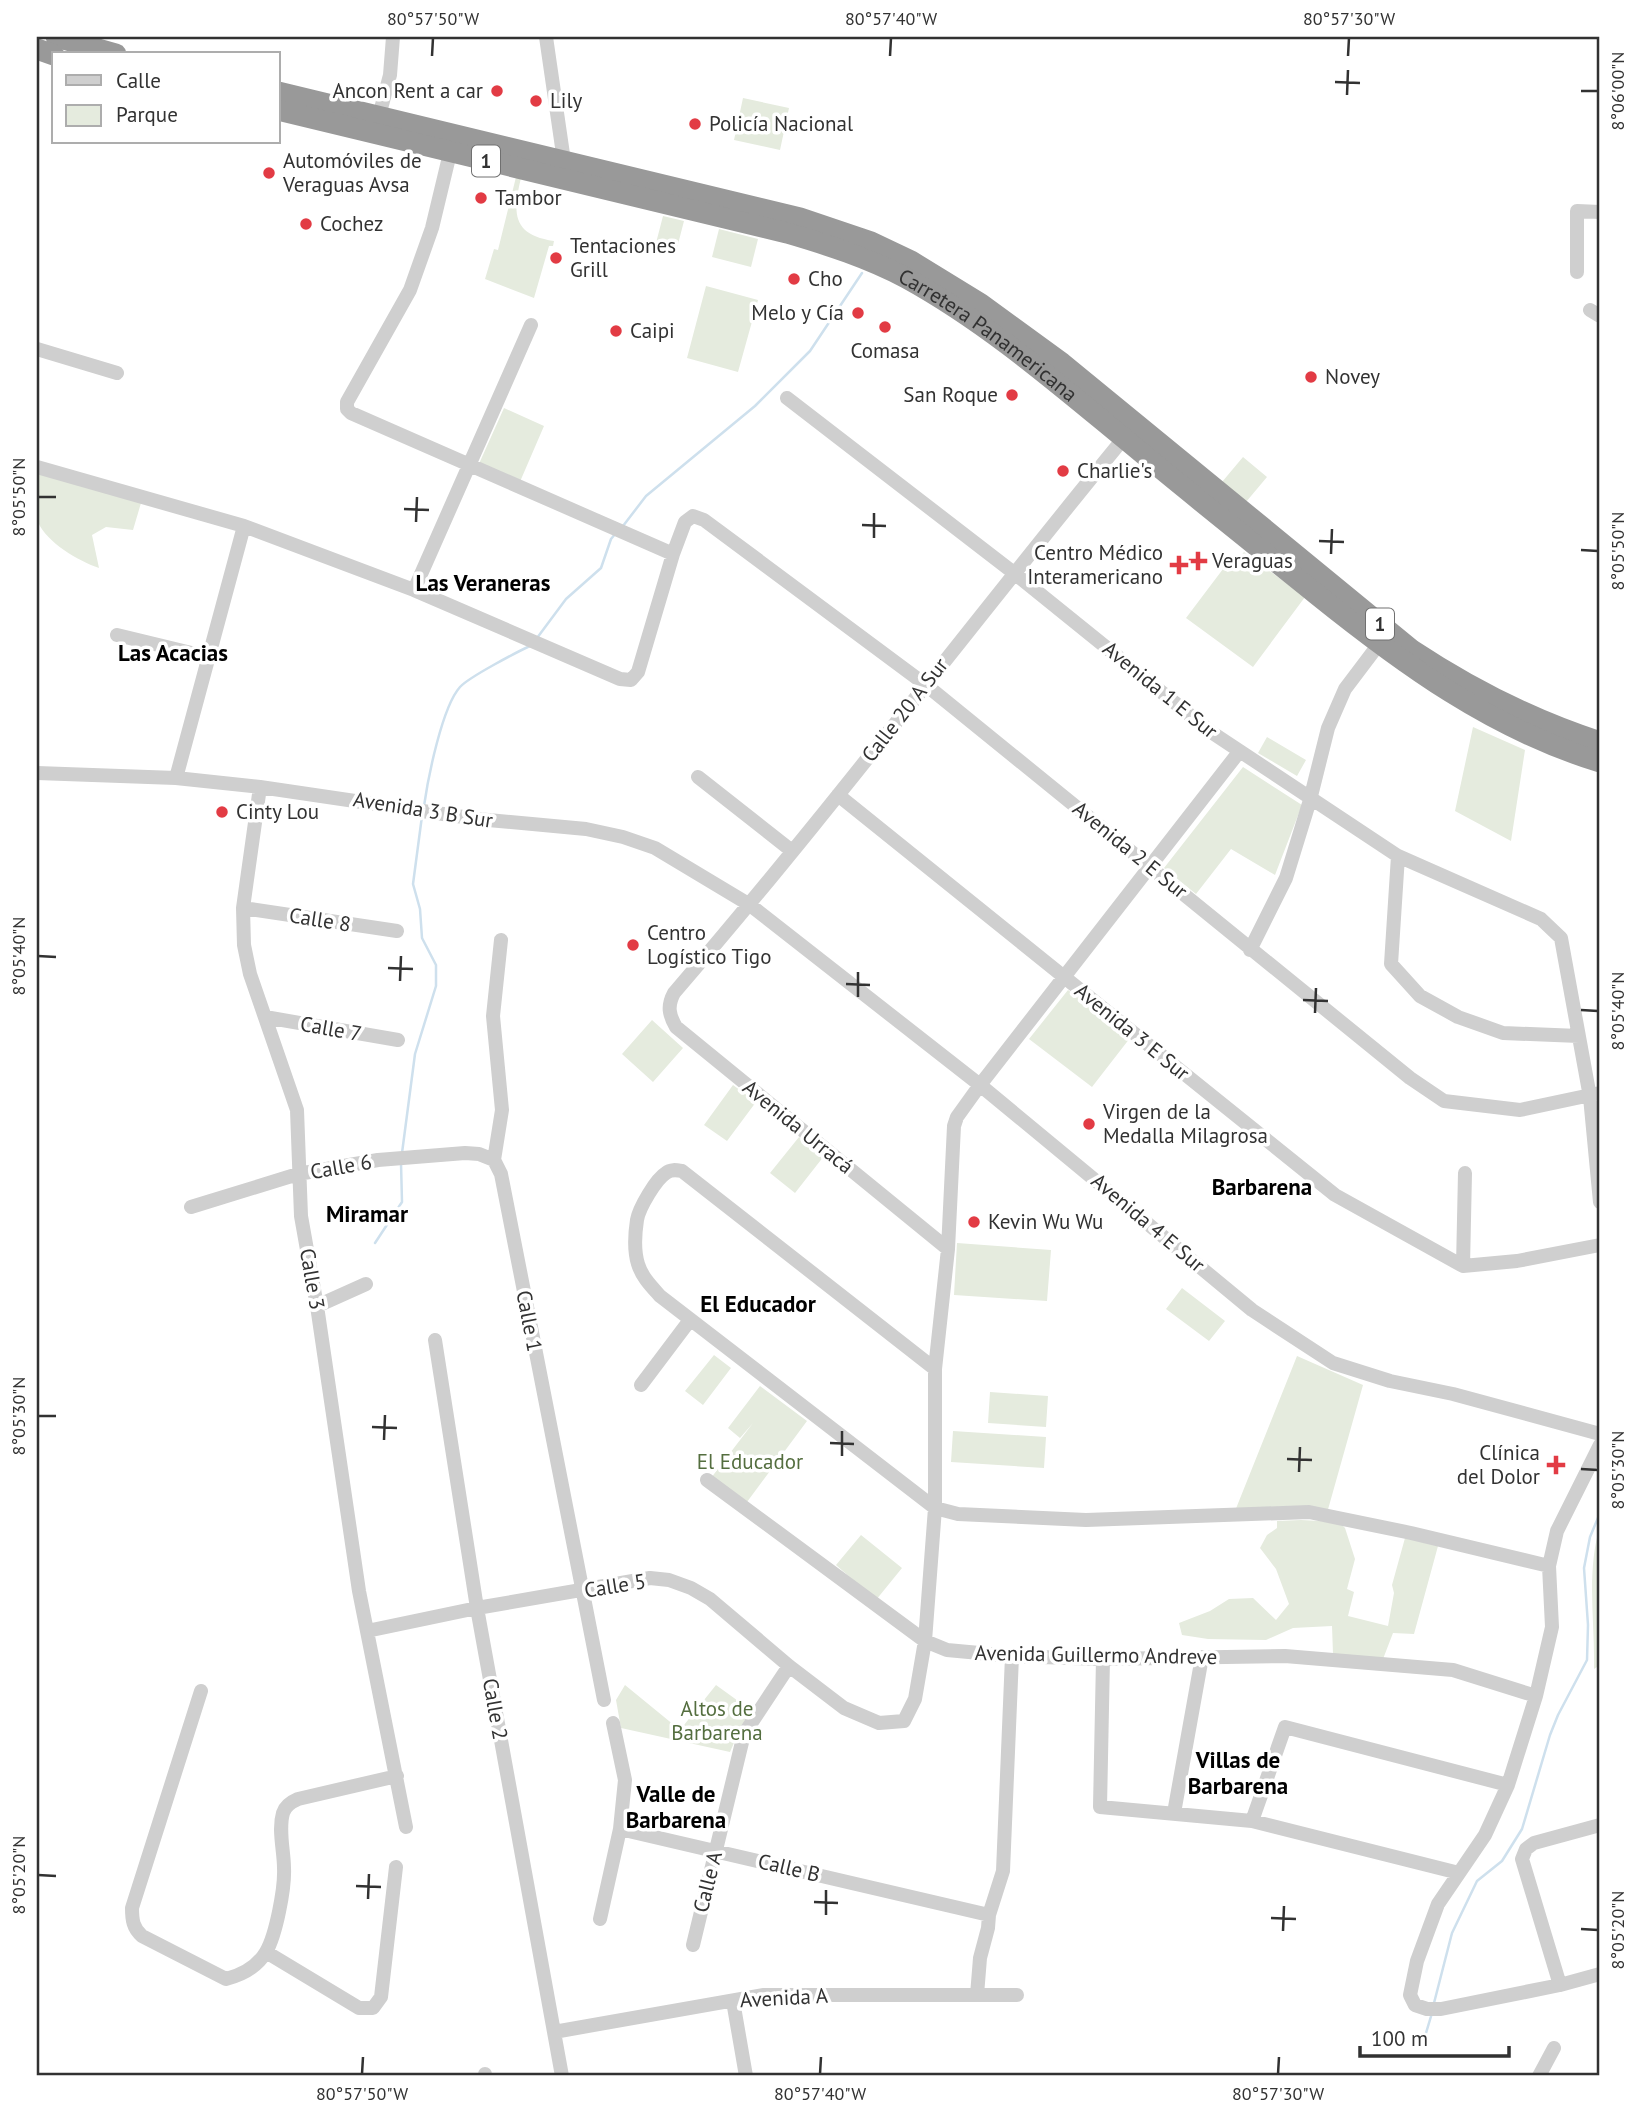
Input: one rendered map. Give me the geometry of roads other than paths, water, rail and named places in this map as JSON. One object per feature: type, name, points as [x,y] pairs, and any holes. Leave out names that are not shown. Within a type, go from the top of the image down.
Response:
[{"type":"highway","points":[[37,39],[52,37],[108,52]]},
{"type":"highway","points":[[52,37],[59,47],[70,52]]},
{"type":"highway","name":"Carretera Panamericana","points":[[280,92],[800,218],[871,242],[911,261],[981,304],[1062,363],[1130,431],[1379,644],[1457,698],[1542,741],[1600,762]]},
{"type":"highway","points":[[280,109],[363,122],[379,116],[393,128],[482,160]]},
{"type":"highway","name":"Carretera Panamericana","points":[[280,110],[787,233],[883,267],[927,290],[1130,431],[1412,650],[1502,704],[1600,742]]},
{"type":"highway","points":[[1542,741],[1600,754]]},
{"type":"street","points":[[379,116],[390,75],[393,37]]},
{"type":"street","points":[[546,37],[565,160]]},
{"type":"street","points":[[37,467],[244,526],[414,590],[620,679],[631,680],[638,672],[673,554],[468,466],[347,409],[347,402],[410,290],[432,228],[450,153]]},
{"type":"street","points":[[1577,272],[1577,211],[1600,212]]},
{"type":"street","points":[[414,590],[531,325]]},
{"type":"street","points":[[37,349],[117,373]]},
{"type":"street","name":"Avenida 1 E Sur","points":[[787,398],[1014,573],[1239,752],[1398,856],[1541,919],[1560,938],[1579,1036]]},
{"type":"street","name":"Calle 20 A Sur","points":[[673,994],[750,905],[1130,431]]},
{"type":"street","name":"Avenida 2 E Sur","points":[[673,554],[685,522],[693,516],[704,520],[926,685],[1152,866],[1250,950],[1409,1078],[1444,1101],[1520,1110],[1595,1095]]},
{"type":"street","points":[[176,778],[244,526]]},
{"type":"street","points":[[117,635],[208,657]]},
{"type":"street","points":[[1250,950],[1286,878],[1328,728],[1345,689],[1379,644]]},
{"type":"street","points":[[925,1641],[935,1508],[935,1369],[948,1249],[954,1126],[957,1117],[1239,752]]},
{"type":"street","name":"Avenida 3 B Sur","points":[[37,773],[176,778],[260,786],[477,819],[586,829],[623,837],[655,848],[750,905]]},
{"type":"street","points":[[698,777],[792,851]]},
{"type":"street","name":"Calle 3","points":[[260,786],[243,908],[244,945],[250,974],[297,1110],[301,1216],[357,1578],[406,1827]]},
{"type":"street","name":"Avenida 3 E Sur","points":[[838,795],[1335,1195],[1463,1266]]},
{"type":"street","points":[[1398,856],[1391,964],[1420,996],[1458,1017],[1503,1033],[1579,1036],[1595,1095],[1600,1202]]},
{"type":"street","name":"Avenida 4 E Sur","points":[[750,905],[980,1085],[1252,1310],[1333,1363],[1390,1381],[1453,1394],[1600,1434]]},
{"type":"street","name":"Calle 8","points":[[243,908],[397,931]]},
{"type":"street","name":"Calle 1","points":[[501,940],[493,1016],[502,1110],[494,1160],[500,1174],[604,1700]]},
{"type":"street","name":"Avenida Urracá","points":[[673,994],[669,1012],[677,1027],[948,1249]]},
{"type":"street","name":"Calle 7","points":[[265,1017],[398,1041]]},
{"type":"street","name":"Calle 6","points":[[191,1208],[298,1174],[378,1160],[479,1154],[494,1160]]},
{"type":"street","points":[[935,1369],[686,1174],[672,1170],[663,1174],[642,1206],[636,1247],[638,1264],[646,1281],[660,1296],[935,1508],[958,1514],[1086,1520],[1309,1512],[1549,1566]]},
{"type":"street","points":[[1465,1173],[1463,1266],[1517,1261],[1600,1245]]},
{"type":"street","points":[[317,1306],[366,1284]]},
{"type":"street","points":[[641,1385],[690,1320]]},
{"type":"street","name":"Calle 2","points":[[435,1340],[477,1608],[562,2076]]},
{"type":"street","points":[[1600,1445],[1558,1531],[1549,1566],[1552,1627],[1535,1696],[1508,1785],[1485,1835],[1438,1904],[1417,1961],[1409,1995],[1415,2005],[1427,2009],[1441,2009],[1560,1985],[1600,1974]]},
{"type":"street","name":"Avenida Guillermo Andreve","points":[[707,1480],[925,1641],[947,1650],[1012,1656],[1103,1659],[1285,1656],[1453,1670],[1535,1696]]},
{"type":"street","name":"Calle 5","points":[[367,1630],[650,1578],[680,1584],[710,1599],[789,1666],[844,1708],[879,1723],[904,1721],[915,1699],[925,1641]]},
{"type":"street","points":[[977,1995],[980,1958],[989,1915],[1003,1871],[1012,1656]]},
{"type":"street","points":[[1174,1813],[1202,1657]]},
{"type":"street","points":[[1103,1659],[1100,1808],[1252,1821],[1460,1873]]},
{"type":"street","name":"Calle A","points":[[693,1945],[744,1734],[789,1666]]},
{"type":"street","points":[[201,1690],[132,1908],[134,1929],[142,1937],[226,1979],[248,1971],[266,1952],[283,1892],[283,1811],[289,1803],[397,1776]]},
{"type":"street","points":[[600,1919],[620,1829],[625,1780],[613,1723]]},
{"type":"street","points":[[1252,1821],[1286,1727],[1508,1785]]},
{"type":"street","points":[[1560,1985],[1522,1859],[1523,1854],[1534,1843],[1600,1825]]},
{"type":"street","name":"Calle B","points":[[620,1829],[989,1915]]},
{"type":"street","points":[[266,1952],[359,2008],[373,2008],[381,1997],[396,1867]]},
{"type":"street","name":"Avenida A","points":[[554,2032],[764,1995],[1017,1995]]},
{"type":"street","points":[[733,2001],[746,2076]]},
{"type":"street","points":[[1539,2076],[1554,2048]]},
{"type":"waterway","points":[[623,526],[646,496],[755,406],[810,351],[862,273]]},
{"type":"waterway","points":[[537,638],[566,599],[601,568],[611,539],[616,533]]},
{"type":"waterway","points":[[424,806],[437,744],[453,697],[460,687],[473,677],[530,646]]},
{"type":"waterway","points":[[402,1153],[415,1054],[436,986],[436,965],[422,938],[420,909],[413,884],[422,816]]},
{"type":"waterway","points":[[375,1243],[402,1202],[401,1163]]},
{"type":"waterway","points":[[1434,2003],[1452,1933],[1477,1881],[1502,1861],[1522,1829],[1550,1735],[1587,1660],[1588,1625],[1584,1568],[1590,1537],[1600,1513]]},
{"type":"waterway","points":[[1423,2043],[1432,2013]]},
{"type":"place","name":"Ancon Rent a car","points":[[497,91]]},
{"type":"place","name":"Lily","points":[[536,101]]},
{"type":"place","name":"Policía Nacional","points":[[695,124]]},
{"type":"place","name":"Automóviles de Veraguas Avsa","points":[[269,173]]},
{"type":"place","name":"Tambor","points":[[481,198]]},
{"type":"place","name":"Cochez","points":[[306,224]]},
{"type":"place","name":"Tentaciones Grill","points":[[556,258]]},
{"type":"place","name":"Cho","points":[[794,279]]},
{"type":"place","name":"Melo y Cía","points":[[858,313]]},
{"type":"place","name":"Comasa","points":[[885,327]]},
{"type":"place","name":"Caipi","points":[[616,331]]},
{"type":"place","name":"Novey","points":[[1311,377]]},
{"type":"place","name":"San Roque","points":[[1012,395]]},
{"type":"place","name":"Charlie's","points":[[1063,471]]},
{"type":"place","name":"Veraguas","points":[[1198,561]]},
{"type":"place","name":"Centro Médico Interamericano","points":[[1179,565]]},
{"type":"place","name":"Cinty Lou","points":[[222,812]]},
{"type":"place","name":"Centro Logístico Tigo","points":[[633,945]]},
{"type":"place","name":"Virgen de la Medalla Milagrosa","points":[[1089,1124]]},
{"type":"place","name":"Kevin Wu Wu","points":[[974,1222]]},
{"type":"place","name":"Clínica del Dolor","points":[[1556,1465]]},
{"type":"district","name":"Las Veraneras","points":[[483,583]]},
{"type":"district","name":"Las Acacias","points":[[173,653]]},
{"type":"district","name":"Barbarena","points":[[1262,1187]]},
{"type":"district","name":"Miramar","points":[[367,1214]]},
{"type":"district","name":"El Educador","points":[[758,1304]]},
{"type":"district","name":"Villas de Barbarena","points":[[1238,1773]]},
{"type":"district","name":"Valle de Barbarena","points":[[676,1807]]},
{"type":"park label","name":"Altos de Barbarena","points":[[717,1721]]}]
